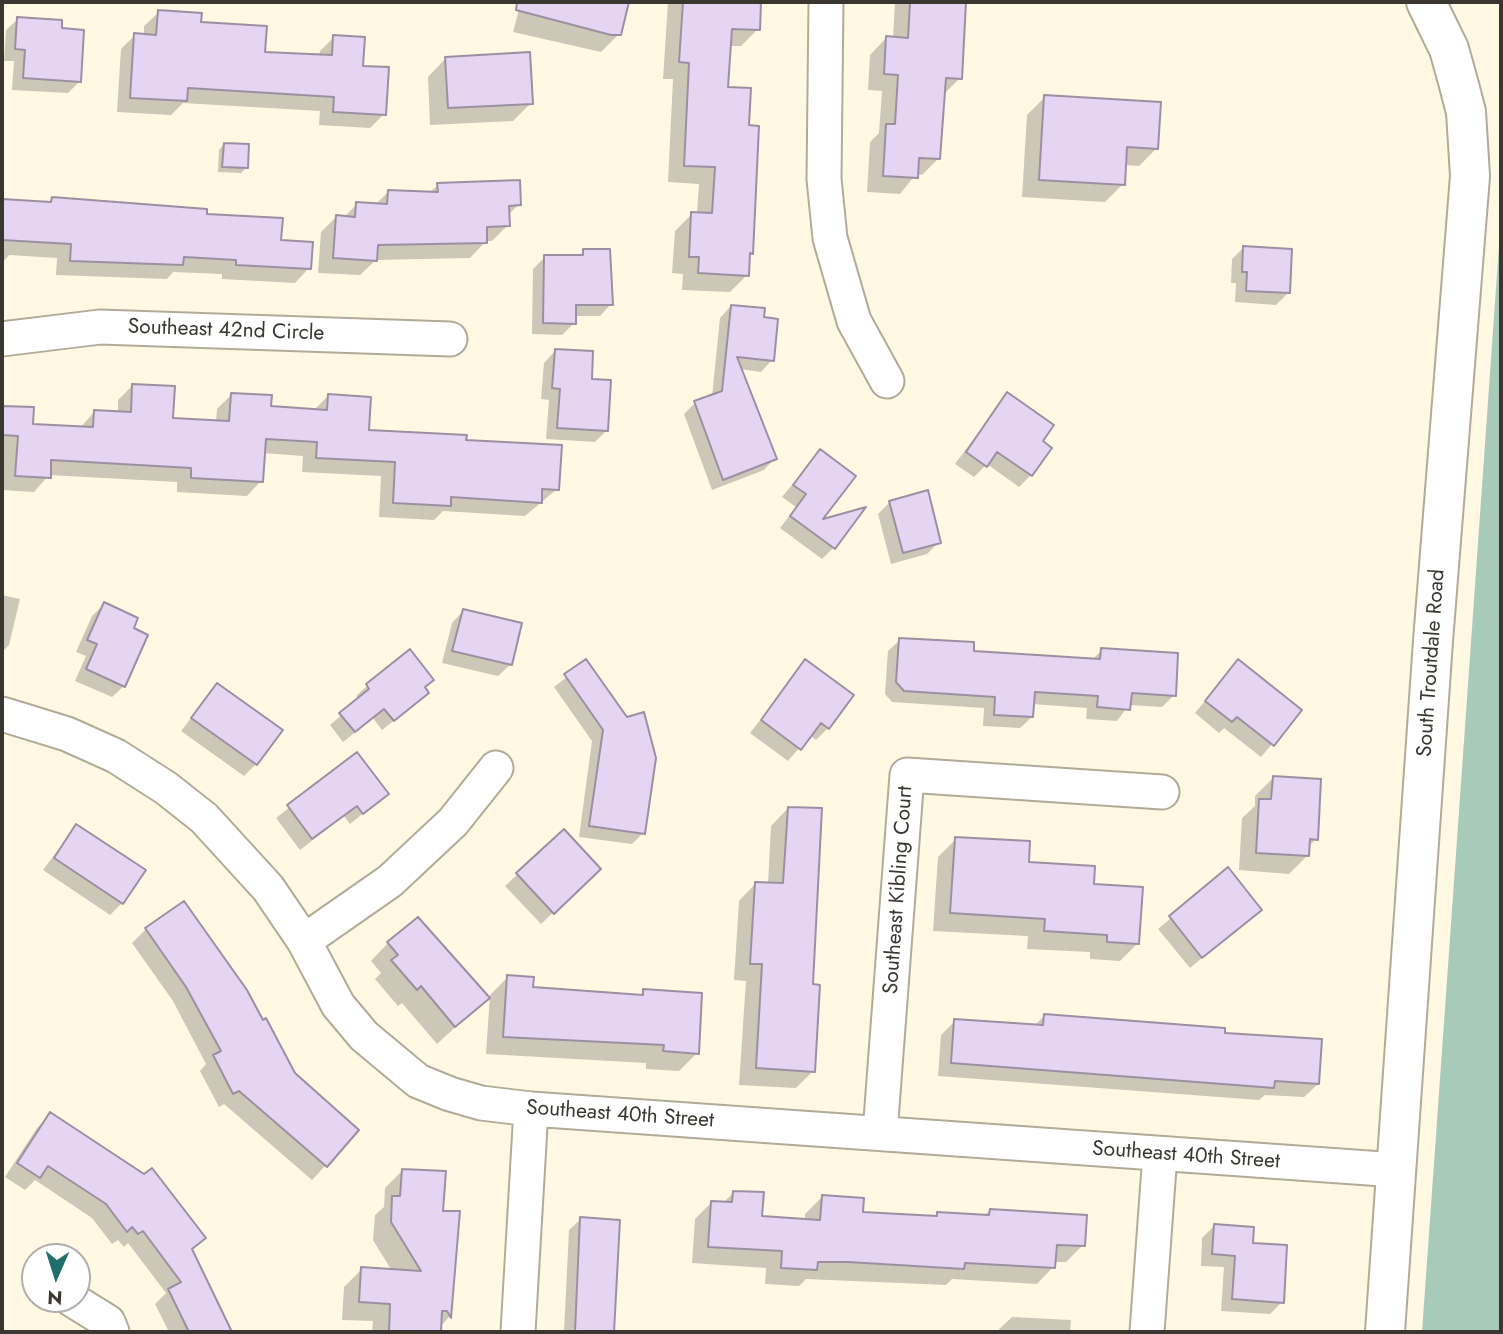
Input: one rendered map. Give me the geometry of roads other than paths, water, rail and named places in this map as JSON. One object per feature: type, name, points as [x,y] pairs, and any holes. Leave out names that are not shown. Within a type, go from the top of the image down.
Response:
[{"type":"main road","name":"South Troutdale Road","points":[[1385,1332],[1433,641],[1470,176],[1462,98],[1449,49],[1426,2]]},
{"type":"street","points":[[826,2],[824,179],[830,238],[854,321],[887,381]]},
{"type":"street","name":"Southeast 42nd Circle","points":[[2,340],[100,327],[450,339]]},
{"type":"street","name":"Southeast 40th Street","points":[[2,714],[67,734],[98,748],[166,788],[204,818],[240,853],[268,888],[304,941],[338,1005],[388,1059],[418,1080],[450,1094],[481,1103],[531,1109],[1397,1170]]},
{"type":"street","points":[[304,941],[390,881],[453,822],[496,768]]},
{"type":"street","name":"Southeast Kibling Court","points":[[880,1133],[907,775],[1162,792]]},
{"type":"street","points":[[518,1332],[531,1109]]},
{"type":"street","points":[[1147,1332],[1160,1154]]},
{"type":"street","points":[[91,1311],[108,1322],[113,1332]]}]
